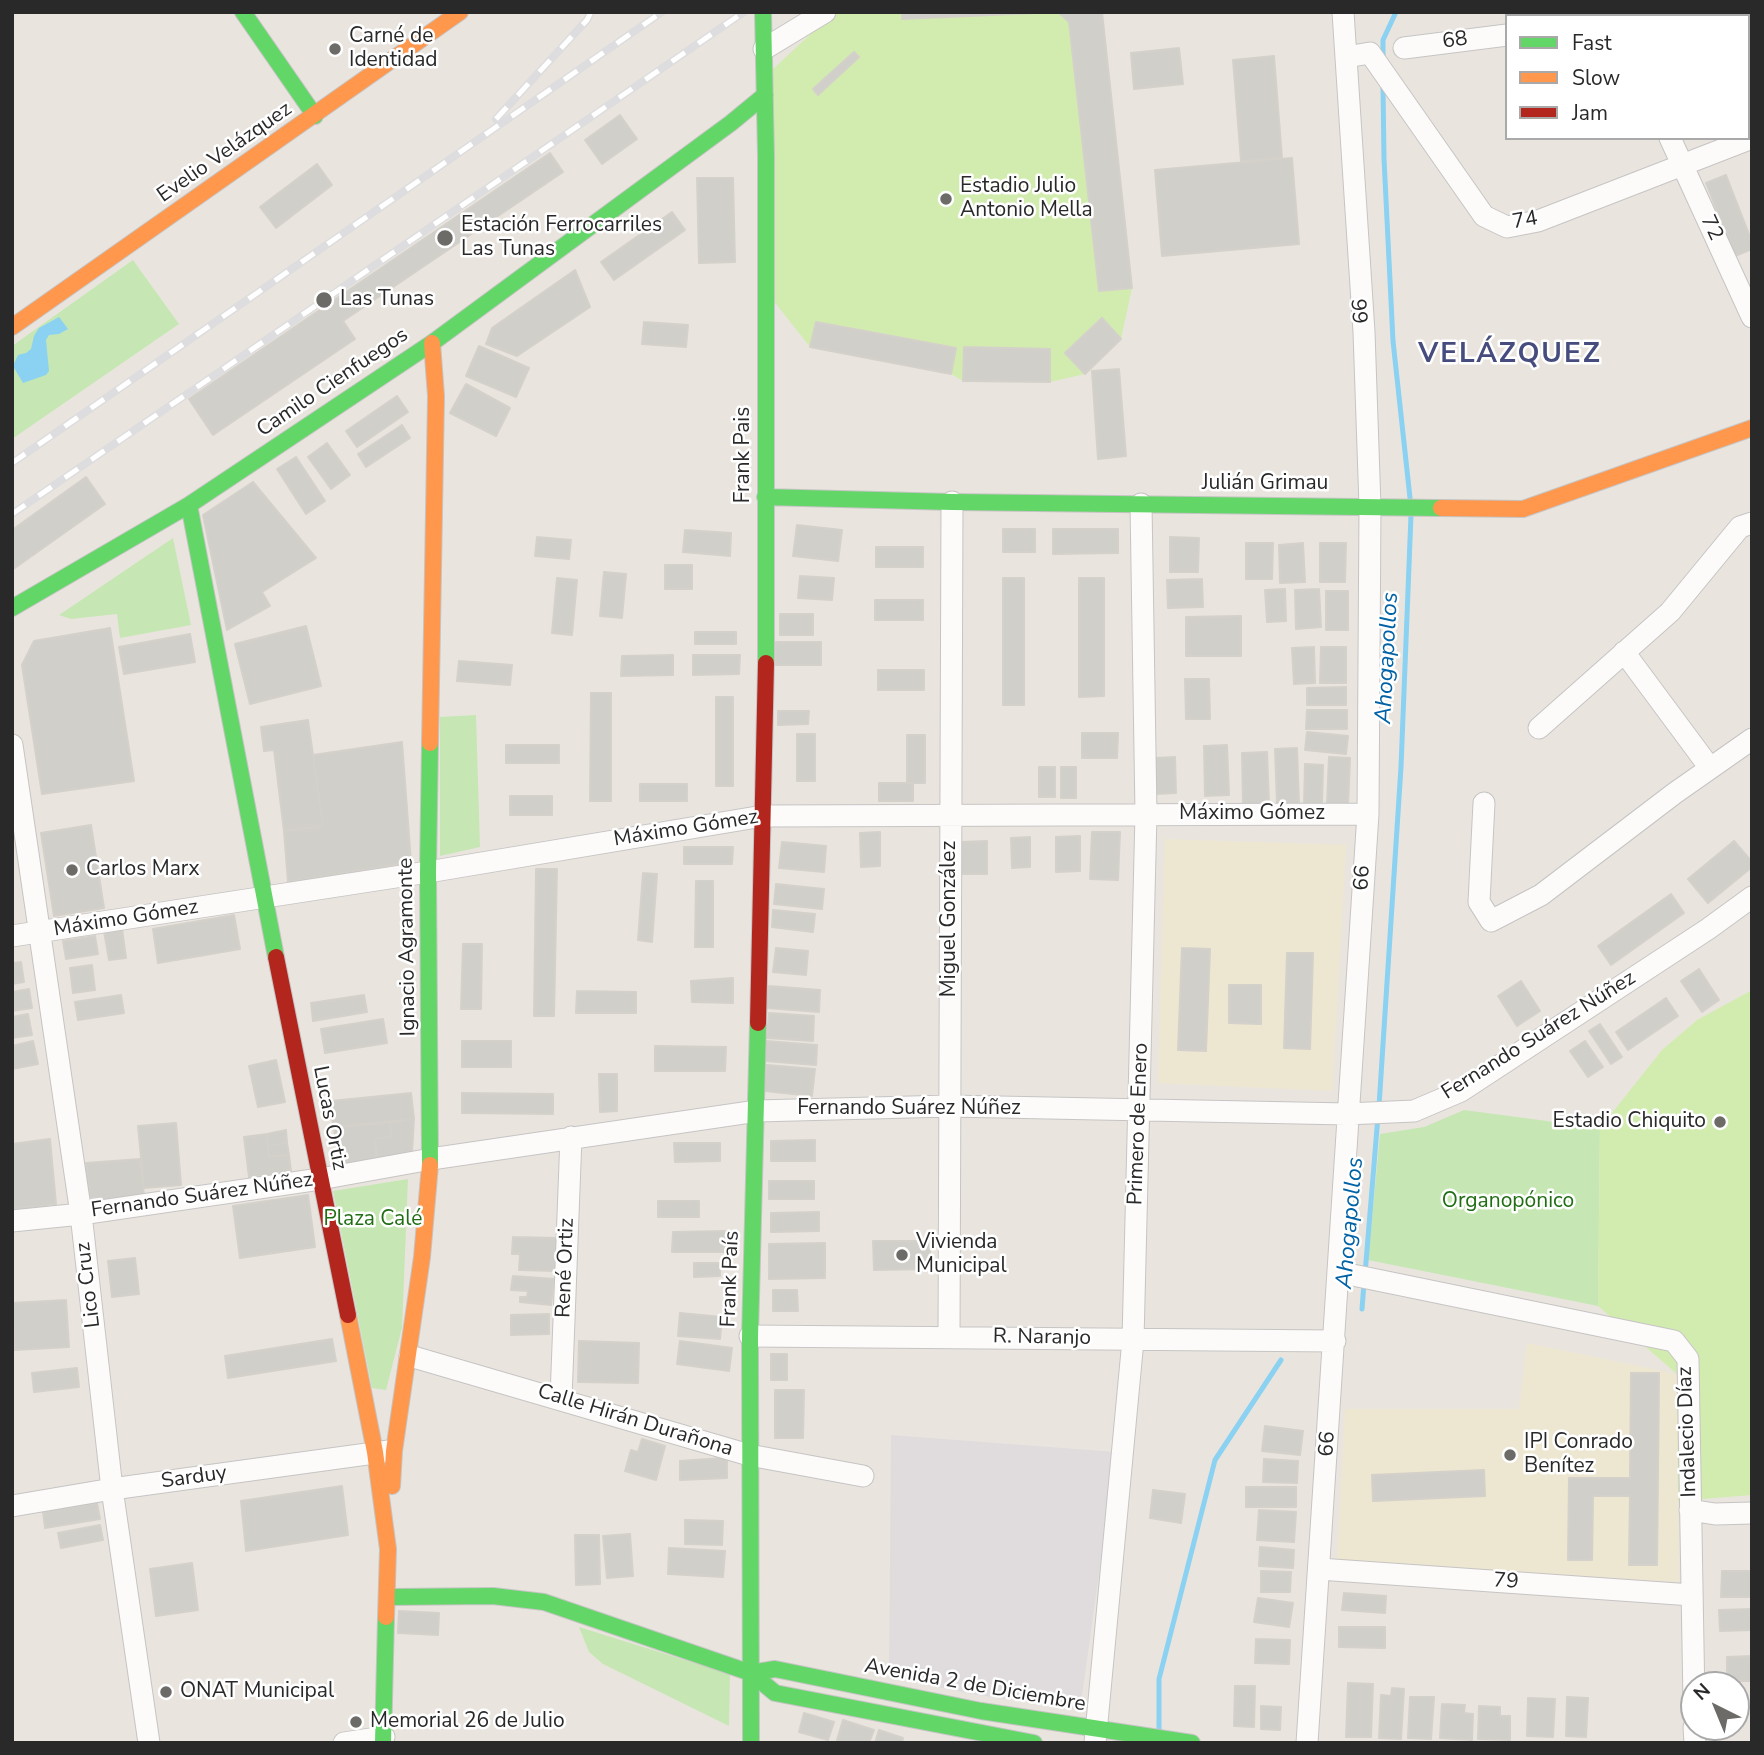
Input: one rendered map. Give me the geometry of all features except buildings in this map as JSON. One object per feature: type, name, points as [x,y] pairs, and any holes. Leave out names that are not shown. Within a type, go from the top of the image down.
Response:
[{"type":"main road","points":[[243,12],[315,116]]},
{"type":"main road","name":"Evelio Velázquez","points":[[16,316],[315,116],[460,12]]},
{"type":"main road","points":[[763,12],[765,95]]},
{"type":"main road","name":"Camilo Cienfuegos","points":[[12,608],[189,505],[432,343],[732,123],[765,95]]},
{"type":"main road","name":"Frank Pais","points":[[763,816],[766,689],[765,95]]},
{"type":"main road","points":[[732,123],[757,139],[766,156]]},
{"type":"main road","name":"Ignacio Agramonte","points":[[385,1451],[410,1356],[431,1159],[428,872],[436,396],[432,343]]},
{"type":"main road","name":"Julián Grimau","points":[[765,497],[1522,509],[1752,428]]},
{"type":"main road","name":"Lucas Ortiz","points":[[189,505],[320,1179],[385,1451],[388,1597],[384,1740]]},
{"type":"main road","name":"Frank País","points":[[751,1743],[750,1336],[763,816]]},
{"type":"main road","name":"Avenida 2 de Diciembre","points":[[388,1597],[493,1596],[544,1602],[751,1673],[775,1693],[1034,1743]]},
{"type":"main road","points":[[752,1641],[761,1660],[775,1669]]},
{"type":"main road","name":"Avenida 2 de Diciembre","points":[[751,1673],[775,1669],[1101,1735],[1192,1743]]},
{"type":"main road","points":[[751,1704],[775,1693]]},
{"type":"street","points":[[764,49],[825,12]]},
{"type":"street","name":"66","points":[[1307,1743],[1368,814],[1370,506],[1364,332],[1343,12]]},
{"type":"street","name":"68","points":[[1404,48],[1505,35]]},
{"type":"street","name":"74","points":[[1346,57],[1370,53],[1484,216],[1507,227],[1538,221],[1747,140]]},
{"type":"street","name":"72","points":[[1671,140],[1752,317]]},
{"type":"street","name":"Miguel González","points":[[949,1336],[952,502]]},
{"type":"street","name":"Primero de Enero","points":[[1101,1735],[1133,1340],[1146,814],[1141,504]]},
{"type":"street","points":[[1539,728],[1670,612],[1740,527],[1752,523]]},
{"type":"street","points":[[1624,652],[1710,768]]},
{"type":"street","points":[[1484,803],[1479,902],[1491,921],[1541,895],[1752,739]]},
{"type":"street","name":"Lico Cruz","points":[[12,745],[81,1214],[112,1489],[149,1743]]},
{"type":"street","name":"Máximo Gómez","points":[[12,936],[428,872],[763,816],[1368,814]]},
{"type":"street","name":"Fernando Suárez Núñez","points":[[12,1221],[81,1214],[320,1179],[571,1137],[757,1111],[949,1106],[1347,1114],[1414,1111],[1461,1091],[1708,929],[1752,897]]},
{"type":"street","name":"René Ortiz","points":[[561,1398],[571,1137]]},
{"type":"street","name":"Indalecio Díaz","points":[[1338,1272],[1674,1341],[1688,1359],[1693,1671]]},
{"type":"street","name":"R. Naranjo","points":[[750,1336],[1335,1340]]},
{"type":"street","name":"Calle Hirán Durañona","points":[[410,1356],[749,1455],[863,1476]]},
{"type":"street","name":"Sarduy","points":[[12,1506],[112,1489],[385,1451]]},
{"type":"street","points":[[1690,1510],[1715,1514],[1752,1513]]},
{"type":"street","name":"79","points":[[1319,1569],[1692,1595]]},
{"type":"street","points":[[344,1743],[384,1740]]},
{"type":"shaded area","points":[[1165,839],[1346,845],[1332,1091],[1158,1083]]},
{"type":"shaded area","name":"IPI Conrado Benítez","points":[[1527,1343],[1677,1374],[1679,1582],[1337,1563],[1345,1409],[1519,1409]]},
{"type":"shaded area","points":[[891,1435],[1116,1452],[1080,1710],[971,1694],[889,1677]]},
{"type":"green space","name":"Estadio Julio Antonio Mella","points":[[842,12],[1102,12],[1132,288],[1121,339],[1085,374],[1050,382],[963,381],[951,374],[810,347],[769,295],[773,69],[830,16]]},
{"type":"green space","points":[[133,260],[179,324],[12,439],[12,346]]},
{"type":"green space","points":[[173,538],[191,625],[120,638],[117,614],[71,619],[59,615]]},
{"type":"green space","points":[[476,715],[480,847],[440,856],[440,717]]},
{"type":"green space","points":[[1752,990],[1752,1495],[1678,1501],[1677,1374],[1598,1306],[1600,1128],[1662,1050],[1697,1020]]},
{"type":"green space","name":"Organopónico","points":[[1464,1110],[1600,1128],[1598,1306],[1368,1260],[1380,1134],[1424,1127]]},
{"type":"green space","name":"Plaza Calé","points":[[408,1179],[402,1328],[386,1390],[372,1388],[333,1191]]},
{"type":"green space","points":[[579,1627],[730,1674],[729,1726],[603,1664],[589,1652]]},
{"type":"water","points":[[59,317],[68,329],[49,335],[46,340],[49,371],[46,375],[23,383],[13,366],[18,355],[31,349],[39,328]]},
{"type":"waterway","name":"Ahogapollos","points":[[1383,59],[1383,40],[1396,12]]},
{"type":"waterway","name":"Ahogapollos","points":[[1383,86],[1393,341],[1410,498]]},
{"type":"waterway","name":"Ahogapollos","points":[[1379,1106],[1401,767],[1411,515]]},
{"type":"waterway","name":"Ahogapollos","points":[[1365,1274],[1378,1116]]},
{"type":"waterway","name":"Ahogapollos","points":[[1362,1309],[1364,1283]]},
{"type":"waterway","name":"Ahogapollos","points":[[1159,1729],[1159,1679],[1215,1460],[1281,1360]]},
{"type":"railway","points":[[496,119],[587,20],[591,12]]},
{"type":"railway","points":[[12,463],[662,12]]},
{"type":"railway","points":[[12,514],[744,12]]},
{"type":"traffic: fast","points":[[243,12],[315,116]]},
{"type":"traffic: fast","points":[[763,12],[766,156],[766,663]]},
{"type":"traffic: fast","points":[[12,608],[189,505],[432,343],[731,123],[765,95]]},
{"type":"traffic: fast","points":[[765,497],[1441,508]]},
{"type":"traffic: fast","points":[[189,505],[276,957]]},
{"type":"traffic: fast","points":[[430,743],[430,1165]]},
{"type":"traffic: fast","points":[[751,1743],[750,1336],[758,1023]]},
{"type":"traffic: fast","points":[[388,1597],[493,1596],[544,1602],[751,1673],[775,1693],[1034,1743]]},
{"type":"traffic: fast","points":[[383,1743],[386,1617]]},
{"type":"traffic: fast","points":[[751,1673],[775,1669],[981,1711],[1192,1743]]},
{"type":"traffic: slow","points":[[12,327],[460,12]]},
{"type":"traffic: slow","points":[[430,743],[436,396],[432,343]]},
{"type":"traffic: slow","points":[[1441,508],[1523,509],[1752,428]]},
{"type":"traffic: slow","points":[[392,1486],[394,1451],[422,1257],[430,1165]]},
{"type":"traffic: slow","points":[[348,1315],[375,1452],[388,1549],[386,1617]]},
{"type":"traffic: jam","points":[[758,1023],[766,663]]},
{"type":"traffic: jam","points":[[276,957],[348,1315]]},
{"type":"place","name":"Carné de Identidad","points":[[335,49]]},
{"type":"place","name":"Estadio Julio Antonio Mella","points":[[946,199]]},
{"type":"place","name":"Estación Ferrocarriles Las Tunas","points":[[445,238]]},
{"type":"place","name":"Las Tunas","points":[[324,300]]},
{"type":"place","name":"Carlos Marx","points":[[72,870]]},
{"type":"place","name":"Estadio Chiquito","points":[[1720,1122]]},
{"type":"place","name":"Vivienda Municipal","points":[[902,1255]]},
{"type":"place","name":"IPI Conrado Benítez","points":[[1510,1455]]},
{"type":"place","name":"ONAT Municipal","points":[[166,1692]]},
{"type":"place","name":"Memorial 26 de Julio","points":[[356,1722]]},
{"type":"district","name":"VELÁZQUEZ","points":[[1510,355]]}]
